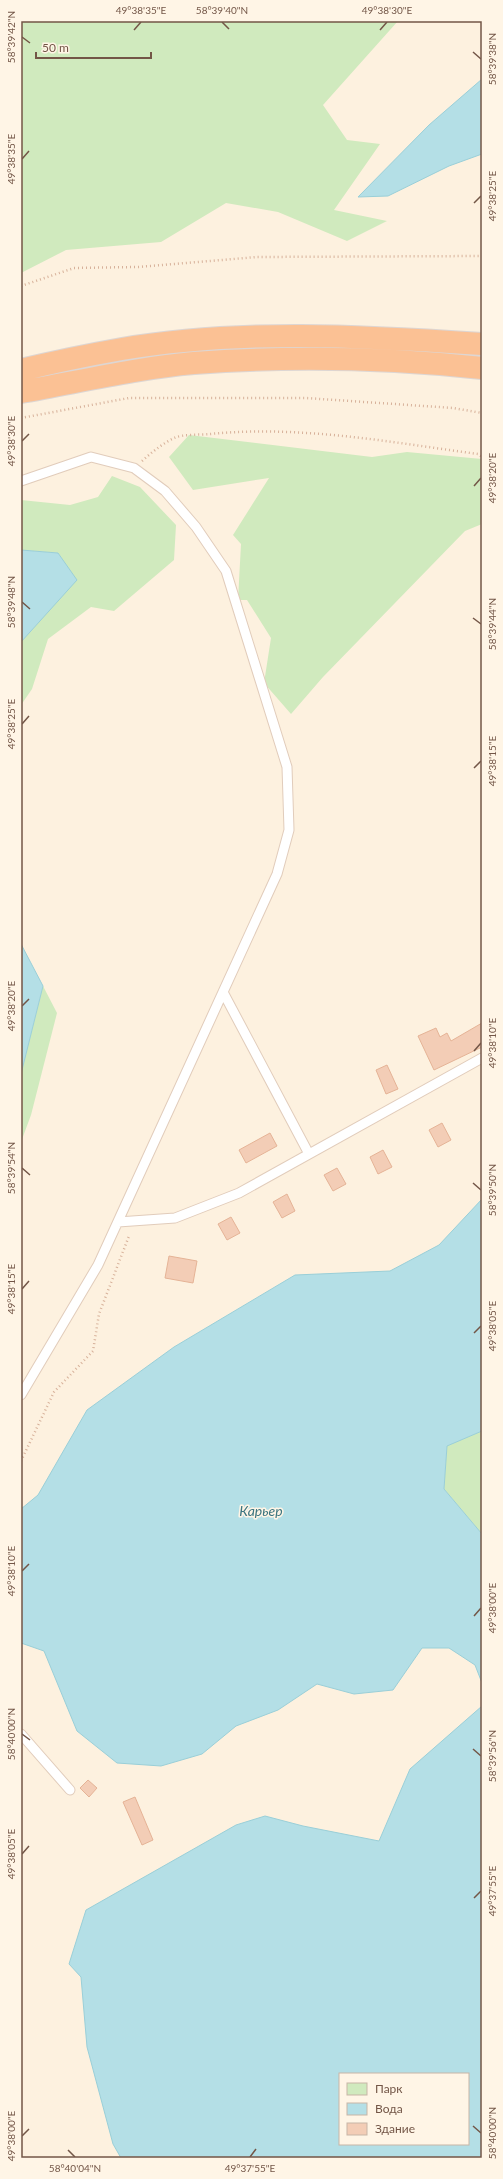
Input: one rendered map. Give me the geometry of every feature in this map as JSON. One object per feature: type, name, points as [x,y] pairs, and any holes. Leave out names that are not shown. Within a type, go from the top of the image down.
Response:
[{"type":"highway","points":[[21,370],[123,349],[192,341],[276,336],[482,344]]},
{"type":"highway","points":[[21,392],[131,372],[193,363],[288,359],[442,364],[482,368]]},
{"type":"lane","points":[[21,481],[91,457],[134,468],[165,491],[196,527],[226,571],[287,767],[289,830],[277,874],[98,1265],[21,1395]]},
{"type":"lane","points":[[223,992],[309,1154]]},
{"type":"lane","points":[[118,1222],[175,1218],[239,1193],[482,1058]]},
{"type":"lane","points":[[21,1734],[70,1790]]},
{"type":"path","points":[[21,286],[74,268],[138,267],[257,257],[482,256]]},
{"type":"path","points":[[21,418],[129,398],[306,398],[454,408],[482,413]]},
{"type":"path","points":[[134,468],[158,447],[175,437],[228,432],[297,432],[340,434],[478,454],[482,457]]},
{"type":"path","points":[[21,1460],[54,1392],[94,1351],[99,1314],[129,1236]]},
{"type":"green space","points":[[21,21],[398,21],[323,105],[347,140],[380,144],[334,210],[387,221],[347,241],[278,212],[226,203],[161,242],[66,250],[21,273]]},
{"type":"green space","points":[[189,435],[372,457],[407,452],[482,459],[482,524],[465,531],[323,677],[291,714],[264,683],[271,638],[247,600],[238,600],[241,544],[233,535],[269,478],[193,490],[169,457]]},
{"type":"green space","points":[[112,476],[140,487],[176,525],[174,560],[114,611],[91,607],[48,639],[32,689],[21,705],[21,642],[76,580],[58,553],[21,550],[21,500],[70,505],[98,497]]},
{"type":"green space","points":[[43,986],[57,1013],[31,1115],[21,1142],[21,1074]]},
{"type":"green space","points":[[482,1431],[482,1534],[444,1489],[447,1445]]},
{"type":"water","points":[[482,79],[482,154],[449,166],[388,196],[358,197],[429,125]]},
{"type":"water","points":[[21,550],[58,553],[77,580],[21,642]]},
{"type":"water","points":[[21,944],[43,986],[21,1074]]},
{"type":"water","name":"Карьер","points":[[482,1199],[482,1431],[447,1446],[444,1489],[482,1534],[482,1683],[475,1665],[449,1648],[422,1648],[393,1690],[354,1694],[317,1684],[278,1710],[236,1726],[202,1754],[161,1766],[117,1763],[77,1731],[44,1651],[21,1643],[21,1509],[38,1495],[87,1410],[174,1347],[295,1275],[390,1271],[439,1245]]},
{"type":"water","points":[[482,1706],[482,2158],[121,2158],[113,2144],[87,2047],[81,1977],[69,1964],[86,1910],[236,1825],[265,1816],[303,1826],[379,1841],[410,1769]]},
{"type":"building","points":[[482,1023],[482,1047],[434,1070],[418,1036],[436,1028],[440,1037],[447,1033],[451,1041]]},
{"type":"building","points":[[387,1065],[398,1089],[386,1094],[376,1070]]},
{"type":"building","points":[[442,1123],[451,1140],[438,1147],[429,1130]]},
{"type":"building","points":[[270,1133],[277,1146],[246,1163],[239,1150]]},
{"type":"building","points":[[383,1150],[392,1167],[378,1174],[370,1157]]},
{"type":"building","points":[[337,1168],[346,1184],[333,1191],[324,1175]]},
{"type":"building","points":[[287,1194],[295,1211],[282,1218],[273,1202]]},
{"type":"building","points":[[231,1217],[240,1233],[227,1240],[218,1224]]},
{"type":"building","points":[[169,1256],[197,1261],[193,1283],[165,1278]]},
{"type":"building","points":[[88,1780],[97,1788],[89,1797],[80,1788]]},
{"type":"building","points":[[135,1797],[153,1840],[142,1845],[123,1802]]}]
